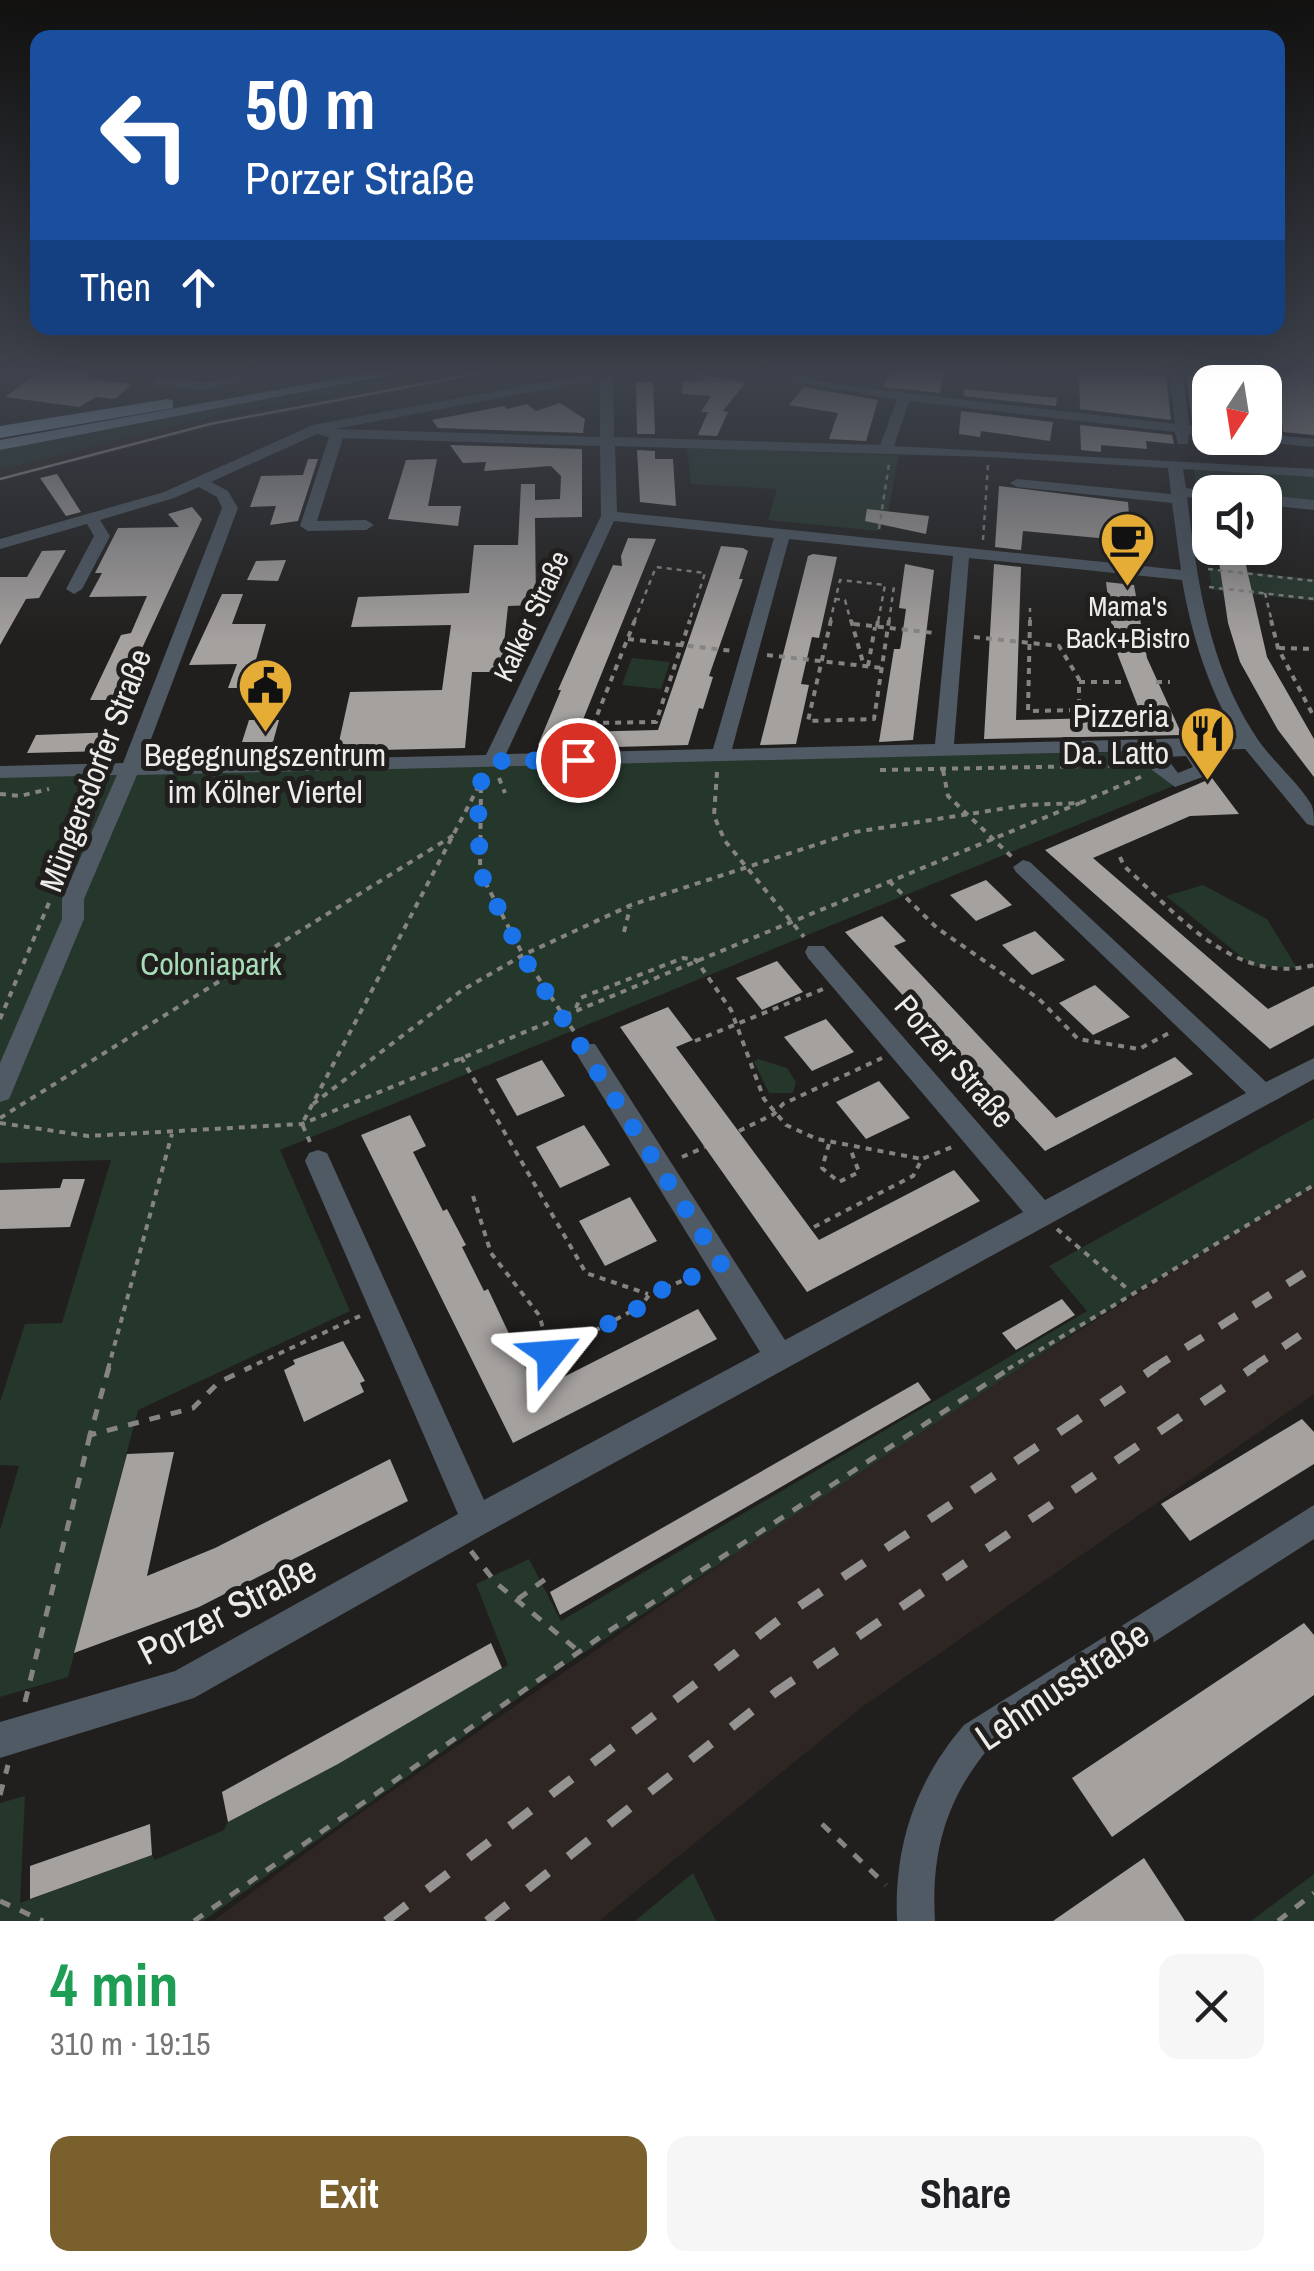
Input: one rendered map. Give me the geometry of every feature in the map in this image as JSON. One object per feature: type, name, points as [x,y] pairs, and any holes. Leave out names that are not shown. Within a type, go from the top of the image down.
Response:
[{"type":"street","points":[[0,544],[201,482],[239,463]]},
{"type":"street","points":[[328,463],[308,526],[366,525]]},
{"type":"street","name":"Kalker Straße","points":[[496,769],[609,516],[608,463]]},
{"type":"street","points":[[1157,463],[1314,473]]},
{"type":"street","points":[[1180,464],[1179,495],[1196,626],[1212,678],[1248,743],[1314,820]]},
{"type":"street","name":"Müngersdorfer Straße","points":[[0,1092],[73,919],[73,899],[130,769],[230,508],[223,494],[201,482]]},
{"type":"street","points":[[1018,483],[1192,495]]},
{"type":"street","points":[[1282,502],[1314,505]]},
{"type":"street","points":[[609,516],[1189,576]]},
{"type":"street","points":[[74,590],[102,536],[91,518]]},
{"type":"street","points":[[720,757],[783,534]]},
{"type":"street","points":[[944,752],[961,552]]},
{"type":"street","points":[[0,772],[496,769],[720,757],[1248,743]]},
{"type":"street","points":[[1023,867],[1264,1095]]},
{"type":"street","name":"Porzer Straße","points":[[816,952],[1041,1215]]},
{"type":"street","points":[[587,1052],[780,1358]]},
{"type":"street","name":"Porzer Straße","points":[[8,1737],[182,1686],[467,1526],[1314,1068]]},
{"type":"street","points":[[318,1161],[382,1306],[467,1526]]},
{"type":"street","name":"Lehmusstraße","points":[[916,1921],[918,1838],[954,1760],[976,1737],[1314,1521]]},
{"type":"path","points":[[877,544],[887,463]]},
{"type":"path","points":[[982,555],[988,463]]},
{"type":"path","points":[[656,568],[705,572],[656,722],[594,723],[628,639],[656,568]]},
{"type":"path","points":[[1189,576],[1314,581]]},
{"type":"path","points":[[1189,576],[1265,594],[1314,599]]},
{"type":"path","points":[[866,666],[884,585],[840,580],[808,721],[874,719],[894,586]]},
{"type":"path","points":[[1265,594],[1278,648],[1296,691],[1314,716]]},
{"type":"path","points":[[835,599],[845,600],[866,666]]},
{"type":"path","points":[[1030,608],[1028,712],[1128,709]]},
{"type":"path","points":[[854,624],[1058,646],[1079,682],[1079,710]]},
{"type":"path","points":[[628,639],[882,668]]},
{"type":"path","points":[[1278,648],[1314,650]]},
{"type":"path","points":[[1079,682],[1126,682]]},
{"type":"path","points":[[1156,682],[1170,682]]},
{"type":"path","points":[[944,752],[948,796],[963,815],[1023,867]]},
{"type":"path","points":[[720,757],[714,816],[742,866],[816,952]]},
{"type":"path","points":[[0,1121],[88,1136],[302,1124],[563,1014],[576,1008],[580,998],[683,958],[696,960],[1161,768]]},
{"type":"path","points":[[318,1161],[302,1124],[312,1104],[481,782],[496,769],[505,793]]},
{"type":"path","points":[[481,782],[480,872],[522,955],[587,1052]]},
{"type":"path","points":[[312,1104],[460,992],[522,955],[631,905],[855,832],[963,815],[1080,803]]},
{"type":"path","points":[[0,1121],[454,835]]},
{"type":"path","points":[[1120,856],[1124,866],[1238,962],[1279,974],[1314,965]]},
{"type":"path","points":[[889,881],[936,928],[1039,999],[1078,1039],[1140,1049],[1188,1023]]},
{"type":"path","points":[[624,932],[631,905]]},
{"type":"path","points":[[696,960],[737,1022],[748,1069],[774,1114],[798,1132],[828,1144],[897,1148],[922,1159]]},
{"type":"path","points":[[696,1041],[841,982]]},
{"type":"path","points":[[738,1132],[774,1114],[783,1104],[900,1050]]},
{"type":"path","points":[[461,1057],[586,1273],[650,1295]]},
{"type":"path","points":[[8,1737],[172,1133]]},
{"type":"path","points":[[814,1228],[913,1176],[922,1159],[975,1138]]},
{"type":"path","points":[[828,1144],[822,1168],[839,1182],[859,1172],[850,1148]]},
{"type":"path","points":[[194,1921],[576,1649],[646,1608],[890,1440],[1130,1291],[1314,1185]]},
{"type":"path","points":[[473,1196],[499,1267],[525,1291],[545,1323],[551,1354],[642,1306],[650,1295],[721,1264]]},
{"type":"path","points":[[1079,1248],[1130,1291]]},
{"type":"path","points":[[90,1435],[192,1408],[219,1382],[382,1306]]},
{"type":"path","points":[[467,1526],[496,1583],[576,1649]]},
{"type":"path","points":[[518,1600],[547,1578]]},
{"type":"path","points":[[822,1824],[886,1885]]},
{"type":"path","points":[[1278,1921],[1314,1893]]},
{"type":"path","points":[[0,1901],[43,1921]]},
{"type":"path","points":[[1292,1921],[1295,1908]]},
{"type":"shaded area","points":[[25,463],[73,463],[0,481],[0,470]]},
{"type":"shaded area","points":[[1314,1188],[1314,1394],[862,1707],[599,1921],[213,1921],[369,1807],[854,1472],[1209,1249]]},
{"type":"green space","points":[[0,463],[29,463],[0,470]]},
{"type":"green space","points":[[689,463],[898,463],[888,512],[881,511],[879,531],[768,520],[777,489],[691,484]]},
{"type":"green space","points":[[1194,468],[1314,476],[1314,504],[1282,501],[1282,475],[1195,475]]},
{"type":"green space","points":[[1209,568],[1314,579],[1314,601],[1212,590]]},
{"type":"green space","points":[[632,658],[670,662],[661,689],[622,685]]},
{"type":"green space","name":"Coloniapark","points":[[1155,751],[1178,784],[280,1150],[350,1311],[138,1410],[68,1677],[0,1697],[0,1530],[19,1466],[0,1465],[0,1402],[25,1324],[62,1323],[111,1160],[0,1163],[0,776]]},
{"type":"green space","points":[[1203,885],[1267,919],[1297,968],[1253,966],[1166,896]]},
{"type":"green space","points":[[758,1059],[787,1068],[796,1082],[793,1093],[769,1093],[754,1062]]},
{"type":"green space","points":[[1314,1118],[1314,1187],[1141,1289],[565,1665],[203,1921],[0,1921],[0,1803],[25,1796],[20,1903],[152,1855],[155,1860],[224,1830],[228,1822],[508,1665],[476,1584],[529,1559],[561,1621],[1087,1311],[1049,1266]]},
{"type":"green space","points":[[693,1873],[716,1921],[635,1921]]},
{"type":"green space","points":[[1314,1874],[1314,1921],[1251,1921]]},
{"type":"building","points":[[307,463],[317,463],[298,521],[270,525],[276,506],[250,507],[261,476],[303,475]]},
{"type":"building","points":[[405,463],[436,463],[428,506],[461,506],[458,526],[388,519]]},
{"type":"building","points":[[486,463],[582,463],[582,517],[535,518],[536,605],[508,606],[501,672],[472,672],[465,748],[337,751],[350,692],[442,690],[451,625],[351,627],[358,597],[469,593],[474,545],[518,545],[521,484],[535,484],[535,500],[560,499],[561,476],[551,466],[484,471]]},
{"type":"building","points":[[638,463],[673,463],[676,506],[640,502]]},
{"type":"building","points":[[57,474],[81,512],[66,516],[40,478]]},
{"type":"building","points":[[999,486],[1128,502],[1131,541],[1023,531],[1021,550],[995,547]]},
{"type":"building","points":[[192,507],[202,519],[118,700],[90,700],[121,635],[131,633],[147,596],[89,597],[102,573],[95,573],[118,528],[179,527],[168,514]]},
{"type":"building","points":[[867,509],[929,516],[926,534],[865,521]]},
{"type":"building","points":[[628,538],[656,539],[578,732],[658,730],[721,546],[743,548],[748,551],[739,579],[743,579],[709,676],[713,677],[703,709],[699,708],[688,745],[543,749],[545,746],[538,745],[558,690],[613,565],[622,566],[621,556]]},
{"type":"building","points":[[66,550],[39,598],[26,599],[0,645],[0,577],[27,577],[42,551]]},
{"type":"building","points":[[808,556],[837,557],[819,638],[812,637],[801,684],[809,685],[796,744],[760,745]]},
{"type":"building","points":[[286,560],[278,581],[247,580],[256,561]]},
{"type":"building","points":[[905,564],[934,570],[913,740],[879,742],[894,649],[900,649],[901,644],[906,609],[899,608]]},
{"type":"building","points":[[994,564],[1021,567],[1016,720],[1142,717],[1114,645],[1106,582],[1134,585],[1147,658],[1182,735],[984,739]]},
{"type":"building","points":[[1219,565],[1246,565],[1267,657],[1314,739],[1314,777],[1278,730],[1240,662],[1228,623]]},
{"type":"building","points":[[222,594],[243,594],[232,624],[266,624],[248,688],[228,688],[237,664],[189,665]]},
{"type":"building","points":[[249,720],[279,720],[273,742],[242,742]]},
{"type":"building","points":[[116,732],[108,751],[27,753],[36,735]]},
{"type":"building","points":[[1212,778],[1239,814],[1190,816],[1093,858],[1268,1009],[1314,986],[1314,1025],[1270,1049],[1045,850]]},
{"type":"building","points":[[986,880],[1012,905],[976,921],[950,895]]},
{"type":"building","points":[[882,916],[906,941],[894,946],[1056,1118],[1175,1057],[1193,1074],[1045,1151],[845,932]]},
{"type":"building","points":[[1035,931],[1065,960],[1032,975],[1002,945]]},
{"type":"building","points":[[777,961],[803,992],[762,1010],[736,978]]},
{"type":"building","points":[[1095,985],[1130,1017],[1093,1035],[1059,1003]]},
{"type":"building","points":[[668,1007],[693,1040],[676,1047],[819,1240],[954,1170],[980,1201],[807,1292],[620,1027]]},
{"type":"building","points":[[826,1019],[854,1052],[812,1071],[784,1037]]},
{"type":"building","points":[[542,1060],[565,1096],[517,1116],[496,1079]]},
{"type":"building","points":[[879,1081],[910,1118],[866,1139],[836,1102]]},
{"type":"building","points":[[410,1115],[426,1146],[413,1152],[443,1211],[447,1209],[466,1245],[462,1247],[484,1291],[488,1289],[536,1391],[698,1309],[717,1339],[513,1443],[361,1135]]},
{"type":"building","points":[[584,1125],[610,1165],[560,1188],[536,1147]]},
{"type":"building","points":[[63,1179],[85,1179],[70,1227],[0,1229],[0,1190],[60,1188]]},
{"type":"building","points":[[630,1197],[657,1241],[605,1266],[579,1221]]},
{"type":"building","points":[[1062,1299],[1075,1315],[1016,1350],[1002,1333]]},
{"type":"building","points":[[343,1341],[365,1381],[360,1383],[364,1392],[304,1422],[284,1370],[295,1364],[293,1360]]},
{"type":"building","points":[[918,1382],[931,1400],[560,1615],[550,1592]]},
{"type":"building","points":[[1302,1419],[1314,1432],[1314,1464],[1190,1541],[1161,1504]]},
{"type":"building","points":[[174,1452],[147,1576],[215,1548],[390,1459],[408,1501],[199,1607],[74,1653],[127,1454]]},
{"type":"building","points":[[1304,1623],[1314,1635],[1314,1695],[1112,1837],[1072,1778]]},
{"type":"building","points":[[491,1643],[502,1668],[338,1764],[228,1822],[222,1792]]},
{"type":"building","points":[[150,1824],[152,1855],[30,1899],[30,1866]]},
{"type":"building","points":[[1144,1858],[1185,1921],[1053,1921]]},
{"type":"tram line","points":[[0,479],[62,463]]},
{"type":"railway","points":[[1152,1369],[1314,1267]]},
{"type":"railway","points":[[1250,1369],[1314,1326]]},
{"type":"railway","points":[[386,1921],[779,1620],[1156,1367]]},
{"type":"railway","points":[[487,1921],[776,1692],[1254,1367]]},
{"type":"place","name":"Mama's Back+Bistro","points":[[1128,589]]},
{"type":"place","name":"Begegnungszentrum im Kölner Viertel","points":[[265,734]]},
{"type":"place","name":"Pizzeria Da. Latto","points":[[1208,782]]},
{"type":"route","points":[[551,1354],[642,1306],[650,1295],[721,1264],[522,955],[480,872],[478,802],[481,782],[493,761],[578,760]]}]
